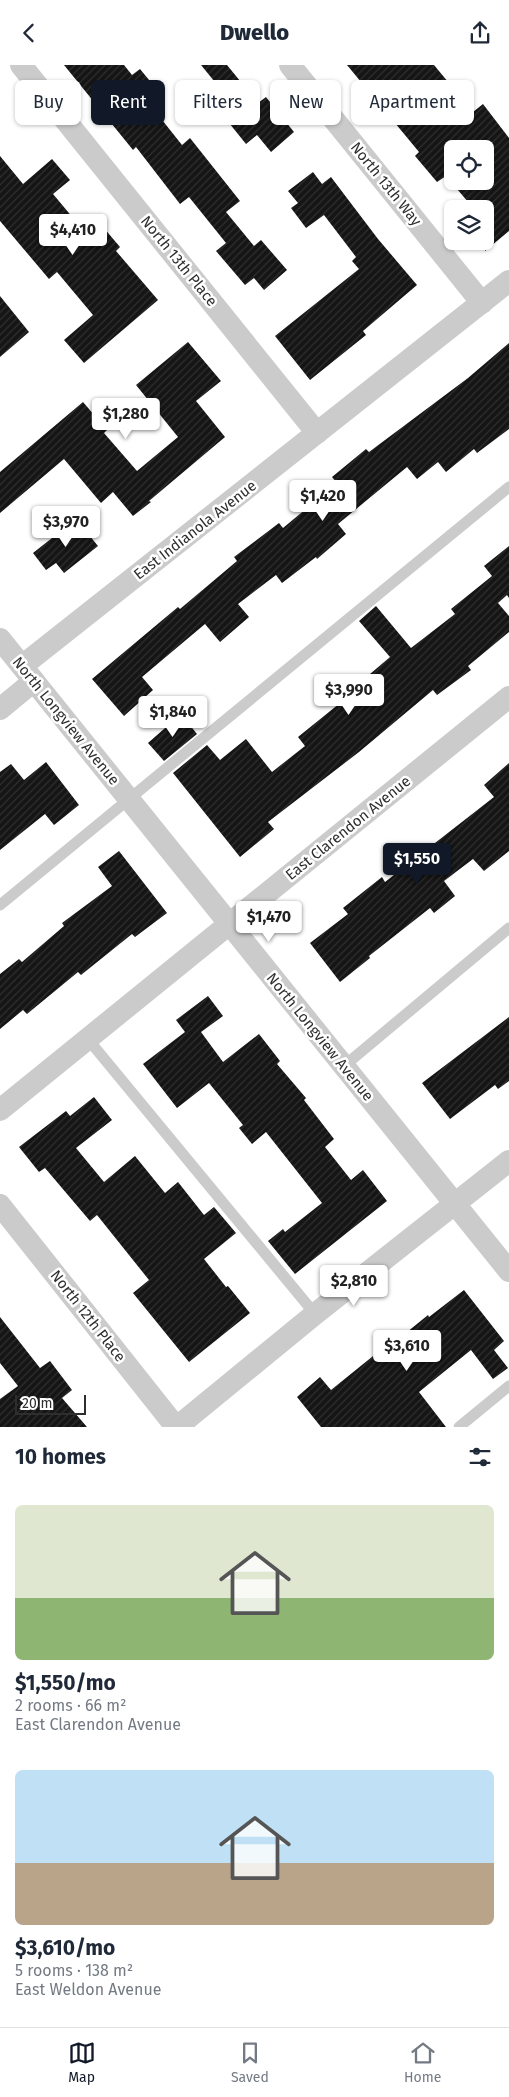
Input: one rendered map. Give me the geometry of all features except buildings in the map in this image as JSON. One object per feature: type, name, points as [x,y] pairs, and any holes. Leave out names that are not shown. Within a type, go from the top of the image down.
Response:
[{"type":"street","name":"North 13th Place","points":[[21,65],[317,433]]},
{"type":"street","name":"North 13th Way","points":[[290,65],[482,303]]},
{"type":"street","name":"East Indianola Avenue","points":[[0,709],[28,674],[317,433],[509,281]]},
{"type":"street","name":"North Longview Avenue","points":[[0,639],[509,1271]]},
{"type":"street","name":"East Clarendon Avenue","points":[[0,1110],[509,697]]},
{"type":"street","points":[[176,1427],[315,1314],[509,1161]]},
{"type":"street","name":"North 12th Place","points":[[0,1205],[176,1427]]},
{"type":"lane","points":[[0,905],[509,487]]},
{"type":"lane","points":[[344,1066],[509,928]]},
{"type":"lane","points":[[87,1039],[315,1314]]},
{"type":"lane","points":[[459,1427],[509,1387]]}]
